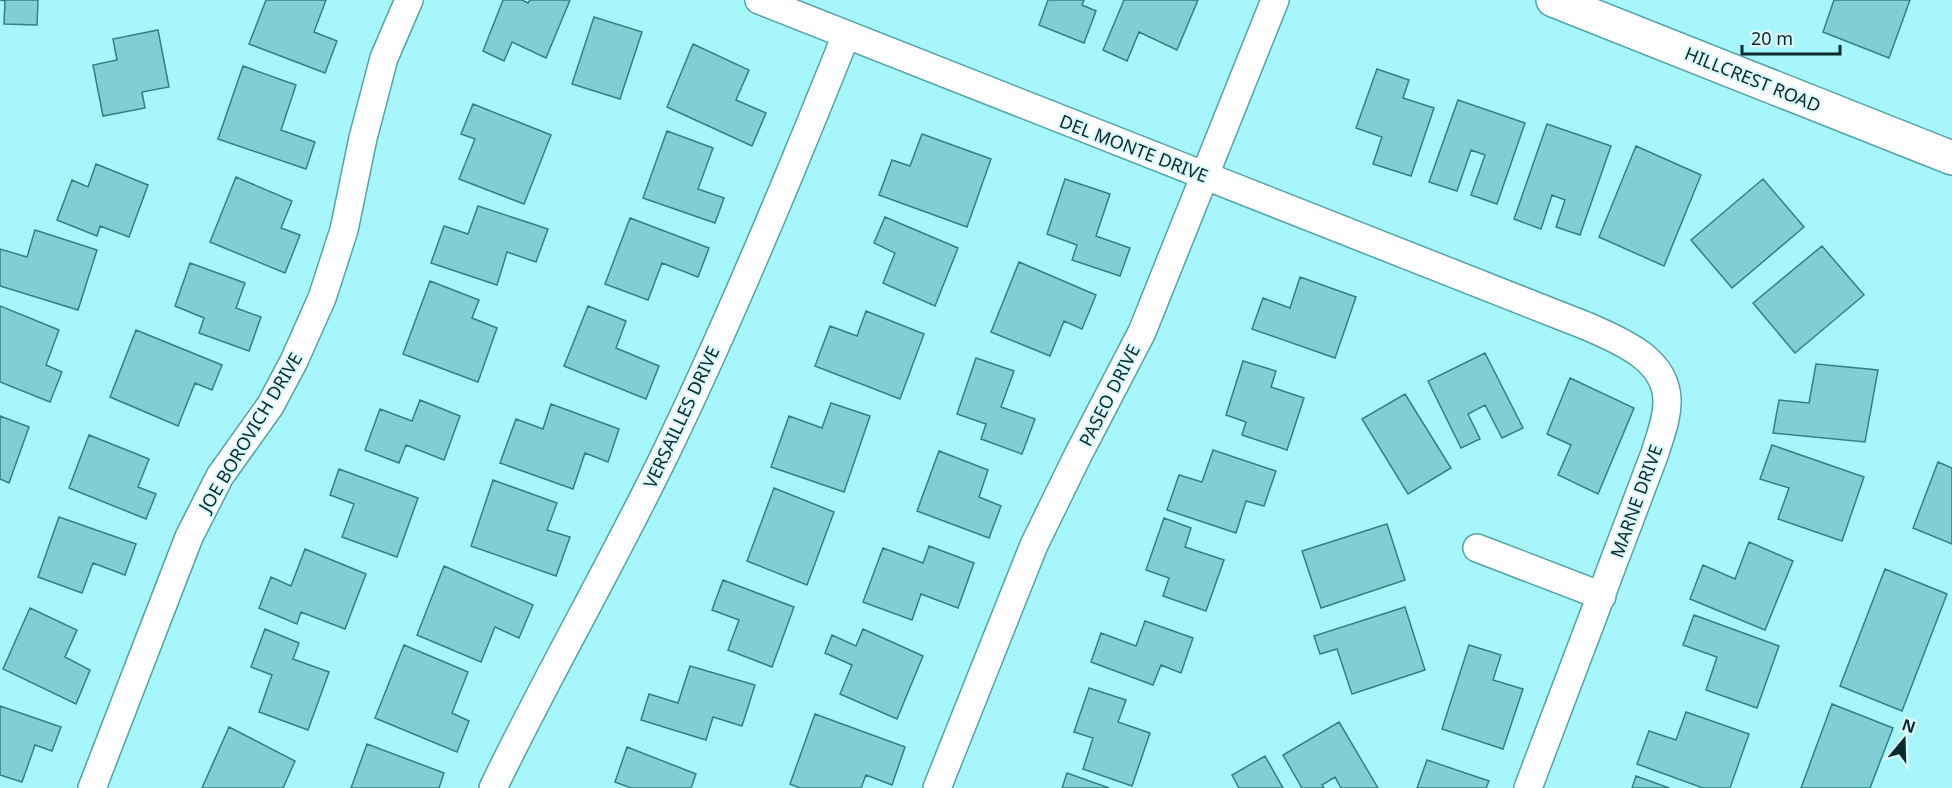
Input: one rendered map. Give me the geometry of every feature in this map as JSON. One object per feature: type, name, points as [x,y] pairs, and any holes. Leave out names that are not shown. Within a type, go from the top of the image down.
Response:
[{"type":"street","name":"JOE BOROVICH DRIVE","points":[[92,788],[189,537],[220,476],[274,397],[294,361],[322,298],[344,230],[363,138],[384,58],[409,0]]},
{"type":"street","name":"DEL MONTE DRIVE","points":[[759,0],[1508,295]]},
{"type":"street","name":"PASEO DRIVE","points":[[937,788],[1034,545],[1142,332],[1275,0]]},
{"type":"street","name":"HILLCREST ROAD","points":[[1553,0],[1952,158]]},
{"type":"street","name":"VERSAILLES DRIVE","points":[[493,788],[599,586],[670,444],[783,193],[846,35]]},
{"type":"street","name":"MARNE DRIVE","points":[[1508,295],[1628,345],[1651,362],[1664,383],[1667,398],[1655,453],[1528,788]]},
{"type":"street","points":[[1478,548],[1602,596]]},
{"type":"building","points":[[0,0],[38,0],[37,25],[4,24],[5,1]]},
{"type":"building","points":[[266,0],[326,0],[314,32],[337,41],[325,73],[249,44]]},
{"type":"building","points":[[503,0],[522,0],[528,3],[530,0],[570,0],[546,58],[512,42],[504,61],[483,51]]},
{"type":"building","points":[[1048,0],[1084,0],[1082,5],[1096,11],[1084,43],[1039,25]]},
{"type":"building","points":[[1124,0],[1198,0],[1177,50],[1139,32],[1127,61],[1103,50]]},
{"type":"building","points":[[1834,0],[1910,0],[1889,58],[1823,32]]},
{"type":"building","points":[[594,17],[642,32],[620,99],[572,84]]},
{"type":"building","points":[[158,30],[169,87],[142,92],[145,108],[103,116],[93,65],[117,60],[113,39]]},
{"type":"building","points":[[693,44],[749,70],[736,100],[766,113],[752,146],[667,107]]},
{"type":"building","points":[[243,66],[296,85],[281,130],[315,142],[306,169],[218,139]]},
{"type":"building","points":[[1377,69],[1409,80],[1403,98],[1434,108],[1411,176],[1373,164],[1382,137],[1356,128]]},
{"type":"building","points":[[1458,100],[1525,123],[1497,204],[1471,195],[1485,155],[1471,150],[1457,191],[1429,182]]},
{"type":"building","points":[[473,104],[551,135],[524,204],[459,179],[475,139],[461,134]]},
{"type":"building","points":[[1547,124],[1611,146],[1580,235],[1556,227],[1565,200],[1552,195],[1541,229],[1514,219]]},
{"type":"building","points":[[667,131],[713,148],[698,189],[724,198],[715,223],[643,198]]},
{"type":"building","points":[[922,134],[991,159],[967,227],[879,195],[892,160],[910,166]]},
{"type":"building","points":[[1636,146],[1701,175],[1664,266],[1599,237]]},
{"type":"building","points":[[96,164],[148,185],[129,237],[100,226],[97,236],[57,220],[72,180],[88,187]]},
{"type":"building","points":[[236,177],[292,201],[281,228],[300,235],[285,273],[210,242]]},
{"type":"building","points":[[1065,179],[1110,194],[1096,236],[1130,248],[1120,276],[1072,260],[1077,245],[1047,234]]},
{"type":"building","points":[[1763,179],[1804,227],[1732,288],[1691,240]]},
{"type":"building","points":[[478,206],[548,229],[536,262],[507,252],[497,285],[431,263],[444,226],[468,234]]},
{"type":"building","points":[[885,217],[958,248],[935,306],[883,283],[895,253],[874,243]]},
{"type":"building","points":[[630,218],[709,248],[698,277],[662,263],[648,300],[605,284]]},
{"type":"building","points":[[35,230],[97,250],[78,310],[0,286],[0,249],[27,257]]},
{"type":"building","points":[[1822,246],[1864,295],[1795,353],[1753,303]]},
{"type":"building","points":[[1019,262],[1096,295],[1082,329],[1064,321],[1050,356],[991,332]]},
{"type":"building","points":[[190,263],[245,283],[236,308],[261,317],[249,351],[199,333],[204,318],[175,306]]},
{"type":"building","points":[[1300,277],[1356,297],[1335,358],[1252,329],[1263,298],[1290,308]]},
{"type":"building","points":[[430,281],[479,300],[472,318],[497,328],[478,382],[403,354]]},
{"type":"building","points":[[0,306],[59,330],[46,365],[62,372],[50,402],[0,382]]},
{"type":"building","points":[[588,306],[626,321],[616,348],[659,366],[646,399],[564,366]]},
{"type":"building","points":[[866,311],[924,334],[900,399],[815,366],[830,326],[857,336]]},
{"type":"building","points":[[136,330],[222,365],[212,390],[195,383],[178,426],[110,397]]},
{"type":"building","points":[[1485,353],[1523,428],[1502,438],[1485,405],[1468,414],[1480,439],[1461,448],[1428,381]]},
{"type":"building","points":[[976,358],[1014,371],[1001,407],[1035,419],[1022,454],[981,439],[986,424],[957,414]]},
{"type":"building","points":[[1243,361],[1276,371],[1271,387],[1304,398],[1287,450],[1242,435],[1246,422],[1226,415]]},
{"type":"building","points":[[1816,364],[1878,370],[1865,442],[1773,433],[1779,400],[1809,403]]},
{"type":"building","points":[[1570,378],[1634,408],[1598,494],[1558,475],[1571,445],[1547,434]]},
{"type":"building","points":[[1405,394],[1451,468],[1408,494],[1362,419]]},
{"type":"building","points":[[420,400],[460,416],[444,460],[406,445],[399,463],[365,450],[380,409],[412,421]]},
{"type":"building","points":[[831,403],[870,416],[844,492],[771,467],[789,416],[822,428]]},
{"type":"building","points":[[551,404],[619,429],[608,462],[585,453],[573,489],[500,463],[516,419],[543,429]]},
{"type":"building","points":[[0,416],[29,427],[9,483],[0,479]]},
{"type":"building","points":[[89,435],[149,459],[138,487],[156,494],[146,519],[69,488]]},
{"type":"building","points":[[1772,445],[1864,477],[1842,541],[1778,519],[1789,488],[1760,479]]},
{"type":"building","points":[[1213,450],[1276,471],[1264,506],[1246,501],[1236,533],[1167,510],[1179,475],[1202,482]]},
{"type":"building","points":[[939,451],[988,470],[979,497],[1001,506],[989,538],[917,511]]},
{"type":"building","points":[[1938,462],[1952,468],[1952,544],[1913,528]]},
{"type":"building","points":[[339,469],[418,498],[397,557],[342,537],[354,504],[330,495]]},
{"type":"building","points":[[493,480],[557,503],[547,530],[570,537],[556,576],[471,546]]},
{"type":"building","points":[[774,488],[834,512],[807,585],[747,561]]},
{"type":"building","points":[[59,517],[136,544],[125,575],[93,563],[82,593],[38,577]]},
{"type":"building","points":[[1164,518],[1191,528],[1185,547],[1224,560],[1206,611],[1163,596],[1169,578],[1146,570]]},
{"type":"building","points":[[1387,524],[1405,580],[1321,608],[1302,551]]},
{"type":"building","points":[[1749,542],[1793,561],[1765,630],[1690,599],[1703,565],[1735,579]]},
{"type":"building","points":[[929,546],[974,563],[958,608],[921,594],[912,620],[863,602],[883,548],[923,563]]},
{"type":"building","points":[[305,549],[366,574],[345,629],[301,612],[297,624],[259,608],[271,577],[291,586]]},
{"type":"building","points":[[444,566],[533,605],[519,638],[495,627],[481,662],[417,635]]},
{"type":"building","points":[[1885,569],[1947,594],[1902,711],[1840,686]]},
{"type":"building","points":[[723,580],[794,607],[772,667],[728,650],[739,620],[712,610]]},
{"type":"building","points":[[1405,607],[1425,670],[1352,694],[1337,649],[1320,654],[1314,636]]},
{"type":"building","points":[[30,608],[77,630],[65,657],[90,670],[76,704],[3,669]]},
{"type":"building","points":[[1694,615],[1779,646],[1757,708],[1706,690],[1717,657],[1683,645]]},
{"type":"building","points":[[1145,621],[1193,638],[1181,673],[1161,665],[1153,685],[1091,662],[1101,633],[1136,646]]},
{"type":"building","points":[[265,629],[299,643],[293,659],[329,672],[308,730],[259,712],[272,675],[251,667]]},
{"type":"building","points":[[863,629],[923,656],[897,719],[840,694],[852,665],[825,653],[832,635],[856,646]]},
{"type":"building","points":[[404,645],[468,672],[452,713],[469,721],[457,752],[375,718]]},
{"type":"building","points":[[1469,645],[1501,655],[1493,680],[1523,689],[1503,749],[1442,729]]},
{"type":"building","points":[[690,666],[755,685],[742,726],[713,717],[706,740],[641,720],[649,694],[678,703]]},
{"type":"building","points":[[1089,688],[1126,700],[1118,722],[1150,733],[1132,786],[1083,769],[1093,738],[1074,732]]},
{"type":"building","points":[[1832,704],[1893,728],[1870,788],[1801,788]]},
{"type":"building","points":[[0,706],[61,727],[52,751],[35,745],[22,782],[0,775]]},
{"type":"building","points":[[1686,712],[1749,734],[1730,788],[1703,788],[1637,764],[1649,731],[1676,740]]},
{"type":"building","points":[[815,714],[905,747],[892,785],[866,775],[861,788],[800,788],[790,784]]},
{"type":"building","points":[[1339,722],[1378,788],[1341,788],[1335,777],[1322,785],[1324,788],[1302,788],[1283,755]]},
{"type":"building","points":[[229,727],[295,761],[283,788],[202,788]]},
{"type":"building","points":[[367,744],[444,773],[439,788],[351,788]]},
{"type":"building","points":[[627,747],[696,774],[691,788],[631,788],[615,782]]},
{"type":"building","points":[[1265,756],[1283,788],[1239,788],[1232,775]]},
{"type":"building","points":[[1427,760],[1489,781],[1486,788],[1417,788]]},
{"type":"building","points":[[1067,773],[1109,788],[1062,788]]},
{"type":"building","points":[[1636,776],[1669,788],[1632,788]]}]
